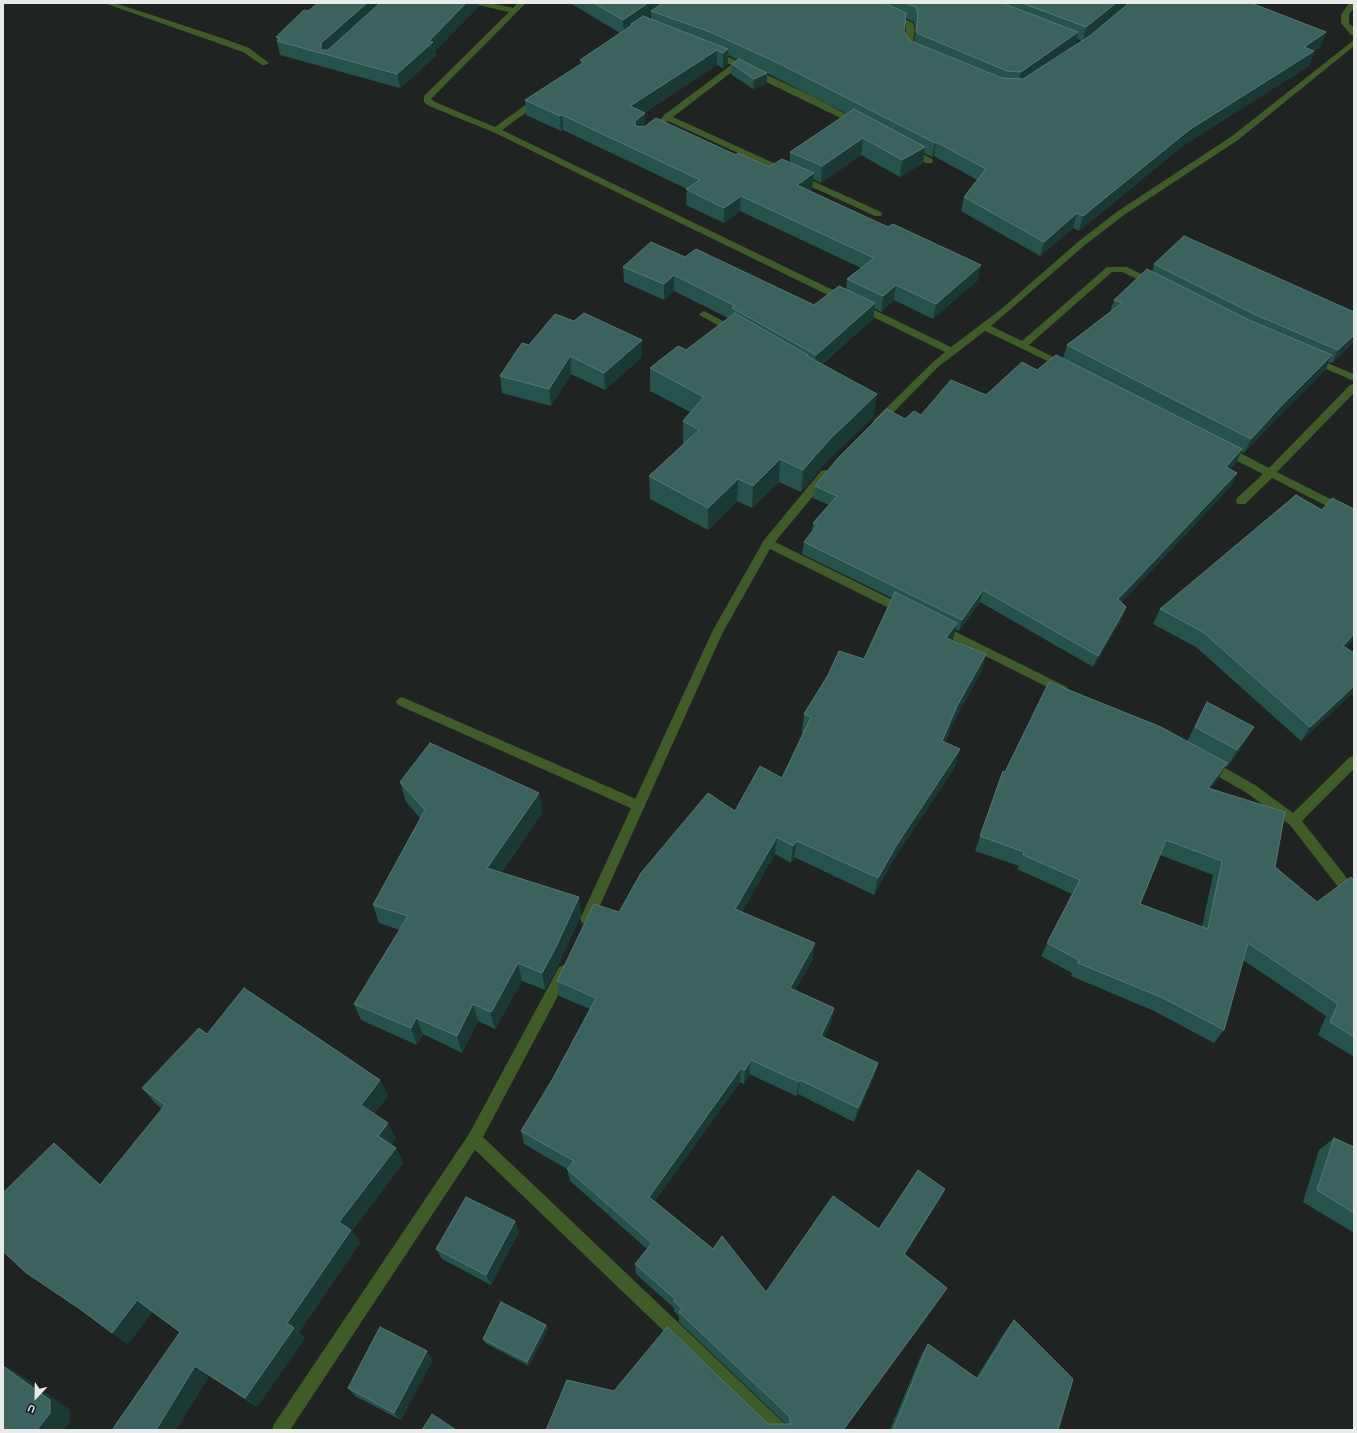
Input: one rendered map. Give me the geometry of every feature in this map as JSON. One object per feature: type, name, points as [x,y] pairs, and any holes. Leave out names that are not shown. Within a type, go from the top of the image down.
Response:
[{"type":"street","points":[[108,3],[240,47],[265,63]]},
{"type":"street","points":[[481,3],[514,12]]},
{"type":"street","points":[[522,3],[427,98],[432,104],[496,130],[953,352]]},
{"type":"street","points":[[1353,3],[1345,15],[1345,23],[1354,33]]},
{"type":"street","points":[[886,13],[910,25],[911,29],[908,47],[913,52],[920,55]]},
{"type":"street","points":[[868,431],[881,414],[935,365],[1003,312],[1082,243],[1121,213],[1235,138],[1354,42]]},
{"type":"street","points":[[706,50],[868,129]]},
{"type":"street","points":[[656,126],[737,64]]},
{"type":"street","points":[[496,130],[547,93]]},
{"type":"street","points":[[667,117],[878,214]]},
{"type":"street","points":[[902,146],[929,161]]},
{"type":"street","points":[[1023,345],[1110,269],[1124,269],[1164,288]]},
{"type":"street","points":[[704,314],[745,337]]},
{"type":"street","points":[[984,326],[1073,370]]},
{"type":"street","points":[[1304,356],[1354,378]]},
{"type":"street","points":[[1241,501],[1256,489],[1354,387]]},
{"type":"street","points":[[1214,444],[1354,516]]},
{"type":"street","points":[[583,928],[717,633],[768,543],[831,466]]},
{"type":"street","points":[[768,543],[916,617]]},
{"type":"street","points":[[930,624],[1072,694]]},
{"type":"street","points":[[402,702],[639,806]]},
{"type":"street","points":[[1197,759],[1251,789],[1294,821],[1354,897]]},
{"type":"street","points":[[1294,821],[1354,761]]},
{"type":"street","points":[[280,1430],[474,1139],[570,957]]},
{"type":"street","points":[[474,1139],[779,1430]]},
{"type":"building","points":[[318,3],[367,3],[321,43],[321,50],[328,50],[380,3],[466,3],[429,41],[433,42],[397,74],[277,41],[280,38],[276,37],[304,10],[308,11]]},
{"type":"building","points":[[594,3],[648,3],[623,20]]},
{"type":"building","points":[[663,3],[885,3],[906,13],[904,32],[911,41],[1002,78],[1023,79],[1091,35],[1129,3],[1251,3],[1326,32],[1304,47],[1314,51],[1189,130],[1083,216],[1077,213],[1044,242],[964,197],[986,169],[936,142],[935,143],[778,63],[710,32],[651,11]]},
{"type":"building","points":[[905,3],[1002,3],[1078,32],[1021,72],[1007,71],[916,32],[918,15],[916,7]]},
{"type":"building","points":[[1022,3],[1116,3],[1086,27]]},
{"type":"building","points":[[643,16],[728,49],[723,53],[717,50],[630,106],[645,113],[635,121],[635,126],[644,127],[656,118],[736,155],[738,153],[769,167],[782,159],[814,173],[797,185],[888,227],[893,224],[981,265],[936,304],[896,285],[883,296],[847,279],[874,258],[741,196],[724,208],[686,189],[700,180],[562,115],[560,116],[525,100],[584,62],[580,60]]},
{"type":"building","points":[[739,59],[767,73],[754,79],[732,64]]},
{"type":"building","points":[[854,109],[925,147],[902,160],[863,138],[822,166],[790,152]]},
{"type":"building","points":[[1184,236],[1354,312],[1354,335],[1338,350],[1256,315],[1154,264]]},
{"type":"building","points":[[651,242],[685,257],[696,249],[814,305],[839,286],[875,303],[816,355],[732,308],[735,306],[674,275],[664,284],[623,267]]},
{"type":"building","points":[[1147,269],[1249,320],[1332,355],[1282,405],[1251,439],[1067,345],[1122,303],[1114,300]]},
{"type":"building","points":[[584,313],[642,340],[604,373],[570,356],[549,389],[500,376],[522,343],[529,345],[555,314],[574,321]]},
{"type":"building","points":[[735,313],[808,355],[807,356],[877,394],[829,440],[803,470],[780,459],[753,486],[738,479],[708,508],[649,476],[699,430],[683,421],[704,397],[650,368],[678,346],[686,350]]},
{"type":"building","points":[[1056,355],[1242,449],[1226,467],[1237,473],[1118,599],[1126,607],[1098,656],[983,590],[962,620],[804,542],[817,525],[813,523],[837,496],[815,486],[838,458],[887,409],[905,419],[914,411],[921,415],[951,380],[986,395],[1022,362],[1037,370]]},
{"type":"building","points":[[1296,495],[1322,510],[1332,498],[1354,509],[1354,634],[1343,646],[1354,653],[1354,686],[1310,727],[1203,632],[1160,609]]},
{"type":"building","points":[[895,592],[957,623],[946,638],[986,654],[957,706],[942,741],[960,749],[896,846],[878,878],[797,841],[793,846],[777,837],[735,909],[815,943],[790,988],[834,1008],[821,1036],[878,1063],[858,1108],[800,1080],[799,1082],[751,1060],[745,1070],[741,1068],[649,1197],[713,1249],[722,1236],[766,1292],[833,1196],[879,1229],[918,1170],[945,1189],[904,1254],[947,1288],[843,1430],[546,1430],[567,1380],[614,1391],[667,1327],[768,1424],[791,1424],[789,1416],[679,1312],[682,1309],[674,1301],[675,1299],[635,1264],[652,1243],[567,1169],[574,1161],[521,1131],[552,1080],[596,998],[557,981],[594,904],[619,912],[641,873],[708,793],[735,811],[760,766],[782,778],[811,717],[804,714],[828,675],[839,651],[864,659]]},
{"type":"building","points":[[1049,682],[1161,727],[1227,763],[1208,788],[1285,812],[1275,867],[1317,902],[1351,877],[1354,881],[1354,1037],[1330,1022],[1338,1004],[1248,943],[1224,1030],[1163,998],[1078,963],[1079,960],[1047,943],[1080,880],[1023,855],[1024,852],[980,836],[1003,771],[1005,772]],"holes":[[[1166,840],[1222,861],[1208,929],[1140,904]]]},
{"type":"building","points":[[1207,702],[1254,727],[1237,750],[1195,727]]},
{"type":"building","points":[[430,743],[539,793],[487,868],[579,897],[542,973],[518,963],[492,1011],[490,1012],[473,1004],[457,1036],[416,1018],[411,1028],[354,1004],[408,916],[373,905],[425,810],[400,782]]},
{"type":"building","points":[[244,988],[380,1080],[361,1105],[388,1123],[378,1136],[396,1148],[339,1222],[351,1230],[287,1323],[294,1328],[245,1398],[195,1366],[156,1430],[112,1430],[180,1332],[137,1300],[112,1333],[80,1309],[25,1272],[3,1251],[3,1193],[54,1143],[100,1185],[165,1105],[142,1088],[199,1028],[207,1034]]},
{"type":"building","points":[[1334,1138],[1354,1147],[1354,1213],[1317,1190]]},
{"type":"building","points":[[466,1197],[515,1221],[486,1275],[436,1249]]},
{"type":"building","points":[[501,1302],[546,1325],[527,1362],[483,1339]]},
{"type":"building","points":[[1014,1320],[1073,1379],[1058,1430],[893,1430],[928,1344],[978,1379]]},
{"type":"building","points":[[380,1327],[427,1351],[394,1413],[348,1388]]},
{"type":"building","points":[[3,1366],[50,1400],[50,1413],[37,1430],[3,1430]]},
{"type":"building","points":[[432,1414],[456,1430],[422,1430]]}]
